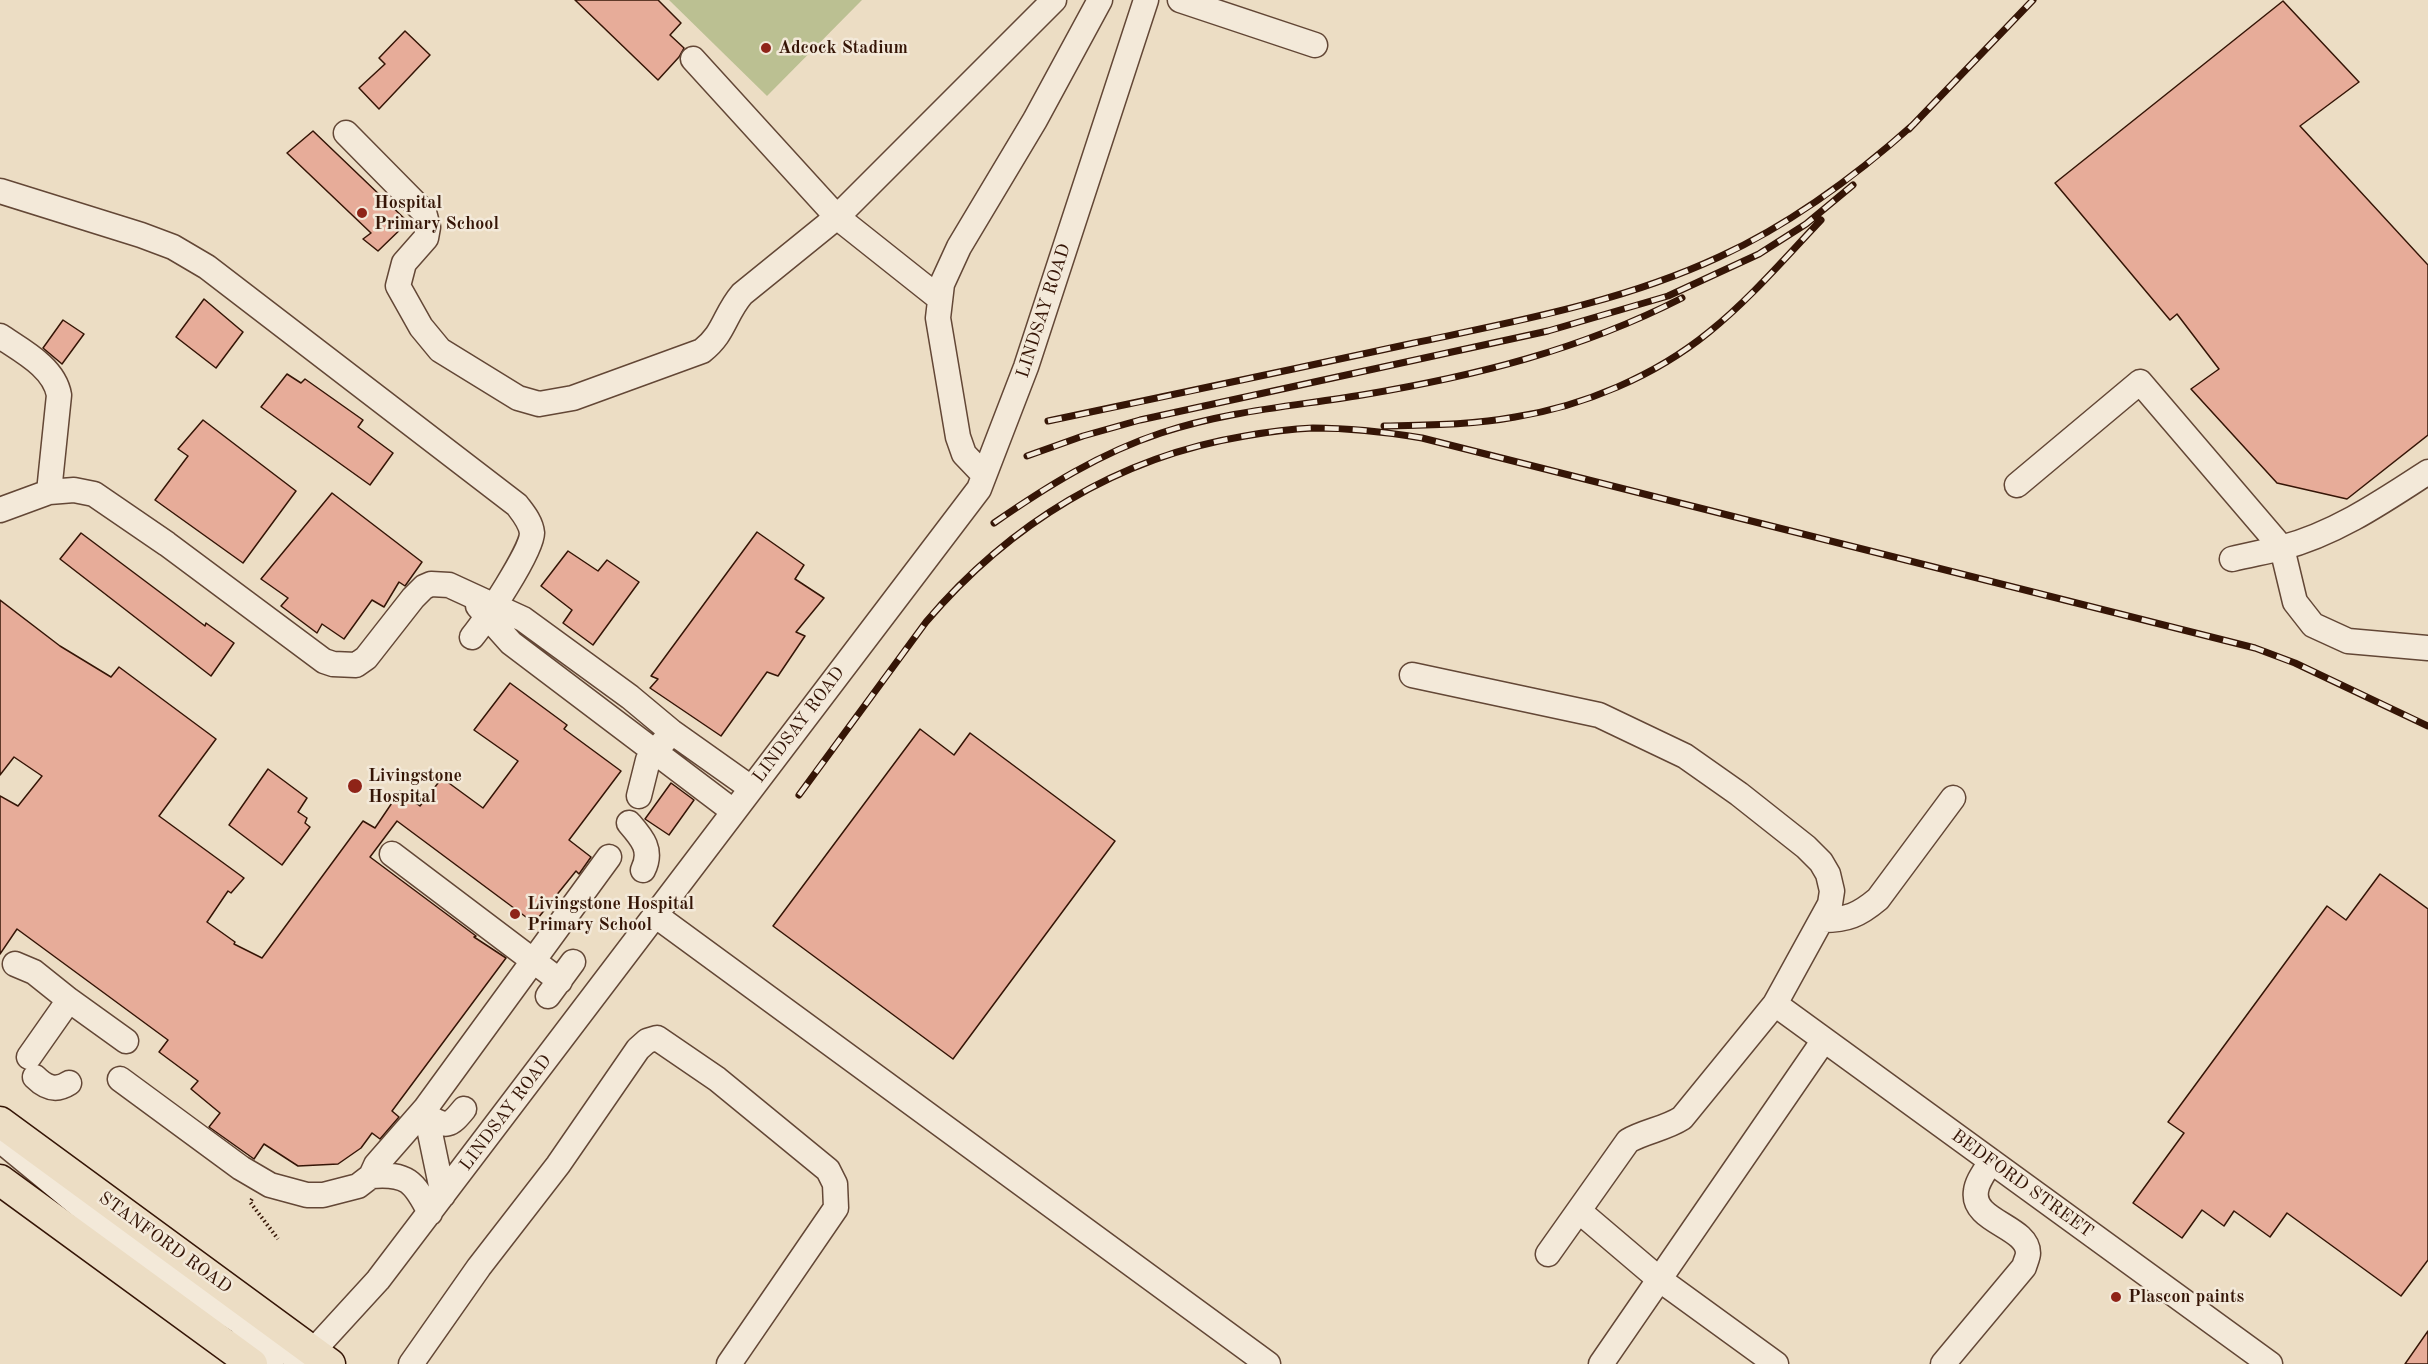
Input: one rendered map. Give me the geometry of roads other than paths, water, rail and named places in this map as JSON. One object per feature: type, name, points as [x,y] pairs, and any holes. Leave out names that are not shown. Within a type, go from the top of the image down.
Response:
[{"type":"main road","name":"STANFORD ROAD","points":[[0,1122],[309,1361]]},
{"type":"main road","points":[[0,1180],[252,1364]]},
{"type":"street","points":[[346,133],[424,212],[428,227],[426,238],[404,263],[398,286],[421,327],[440,350],[518,398],[539,404],[551,404],[702,351],[716,340],[730,308],[742,294],[837,218],[1054,0]]},
{"type":"street","points":[[984,475],[964,454],[958,436],[938,318],[942,284],[954,256],[1035,120],[1100,0]]},
{"type":"street","name":"LINDSAY ROAD","points":[[309,1361],[378,1280],[979,489],[1026,367],[1146,0]]},
{"type":"street","points":[[1180,0],[1315,45]]},
{"type":"street","points":[[693,59],[837,218],[939,298]]},
{"type":"street","points":[[0,191],[141,235],[173,247],[207,267],[517,505],[530,523],[531,541],[491,611],[472,637]]},
{"type":"street","points":[[0,336],[37,362],[57,382],[59,395],[49,492]]},
{"type":"street","points":[[2017,485],[2140,382],[2282,548],[2295,602],[2313,625],[2348,641],[2428,648]]},
{"type":"street","points":[[2232,559],[2282,548],[2313,537],[2370,510],[2428,472]]},
{"type":"street","points":[[0,510],[49,492],[83,491],[103,498],[324,661],[333,664],[356,665],[366,658],[412,598],[424,587],[440,584],[467,593],[491,611],[512,643],[734,811]]},
{"type":"street","points":[[491,611],[523,619],[630,697],[672,732],[751,788]]},
{"type":"street","points":[[1412,675],[1599,715],[1685,756],[1739,794],[1821,861],[1828,874],[1832,891],[1830,904],[1823,920],[1774,1004],[1682,1118],[1672,1125],[1640,1134],[1628,1142],[1548,1254]]},
{"type":"street","points":[[639,796],[645,768],[655,751],[672,732]]},
{"type":"street","points":[[1823,920],[1839,920],[1862,913],[1878,899],[1953,798]]},
{"type":"street","points":[[629,824],[639,835],[647,850],[647,863],[644,870]]},
{"type":"street","points":[[392,854],[560,980]]},
{"type":"street","points":[[120,1079],[260,1179],[285,1190],[307,1195],[323,1196],[358,1186],[370,1176],[376,1165],[426,1113],[609,857]]},
{"type":"street","points":[[655,915],[1268,1364]]},
{"type":"street","points":[[15,964],[34,972],[126,1041]]},
{"type":"street","points":[[69,1000],[32,1067],[41,1083],[51,1088],[63,1087],[69,1083]]},
{"type":"street","name":"BEDFORD STREET","points":[[1774,1004],[2270,1364]]},
{"type":"street","points":[[411,1364],[479,1267],[558,1165],[638,1049],[647,1041],[657,1038],[663,1040],[726,1087],[828,1170],[835,1184],[836,1208],[729,1364]]},
{"type":"street","points":[[1601,1364],[1824,1040]]},
{"type":"street","points":[[426,1113],[438,1123],[446,1124],[454,1120],[464,1109]]},
{"type":"street","points":[[426,1113],[436,1204]]},
{"type":"street","points":[[0,1140],[85,1210],[210,1301],[309,1361]]},
{"type":"street","points":[[0,1160],[56,1206],[226,1334],[271,1364]]},
{"type":"street","points":[[1943,1364],[2024,1267],[2028,1252],[2024,1241],[1981,1209],[1976,1202],[1976,1189],[1990,1161]]},
{"type":"street","points":[[370,1176],[404,1177],[420,1194],[436,1204]]},
{"type":"street","points":[[1579,1211],[1659,1279],[1776,1364]]},
{"type":"railway","points":[[1909,129],[2033,0]]},
{"type":"railway","points":[[1048,421],[1530,318],[1645,286],[1719,257],[1772,230],[1822,198],[1870,162],[1915,123]]},
{"type":"railway","points":[[1027,456],[1083,436],[1140,420],[1548,331],[1668,296],[1759,254],[1806,224],[1853,185]]},
{"type":"railway","points":[[1384,426],[1499,420],[1567,405],[1618,387],[1666,362],[1709,332],[1753,292],[1821,220]]},
{"type":"railway","points":[[994,523],[1074,472],[1116,450],[1161,433],[1235,414],[1404,388],[1486,370],[1566,347],[1682,298]]},
{"type":"railway","points":[[799,795],[926,622],[958,587],[1030,526],[1069,500],[1110,478],[1153,460],[1198,446],[1245,436],[1313,428],[1368,431],[1422,438],[2255,648],[2295,663],[2428,726]]},
{"type":"place","name":"Adcock Stadium","points":[[766,48]]},
{"type":"place","name":"Hospital Primary School","points":[[362,213]]},
{"type":"place","name":"Livingstone Hospital","points":[[355,786]]},
{"type":"place","name":"Livingstone Hospital Primary School","points":[[515,914]]},
{"type":"place","name":"Plascon paints","points":[[2116,1297]]}]
